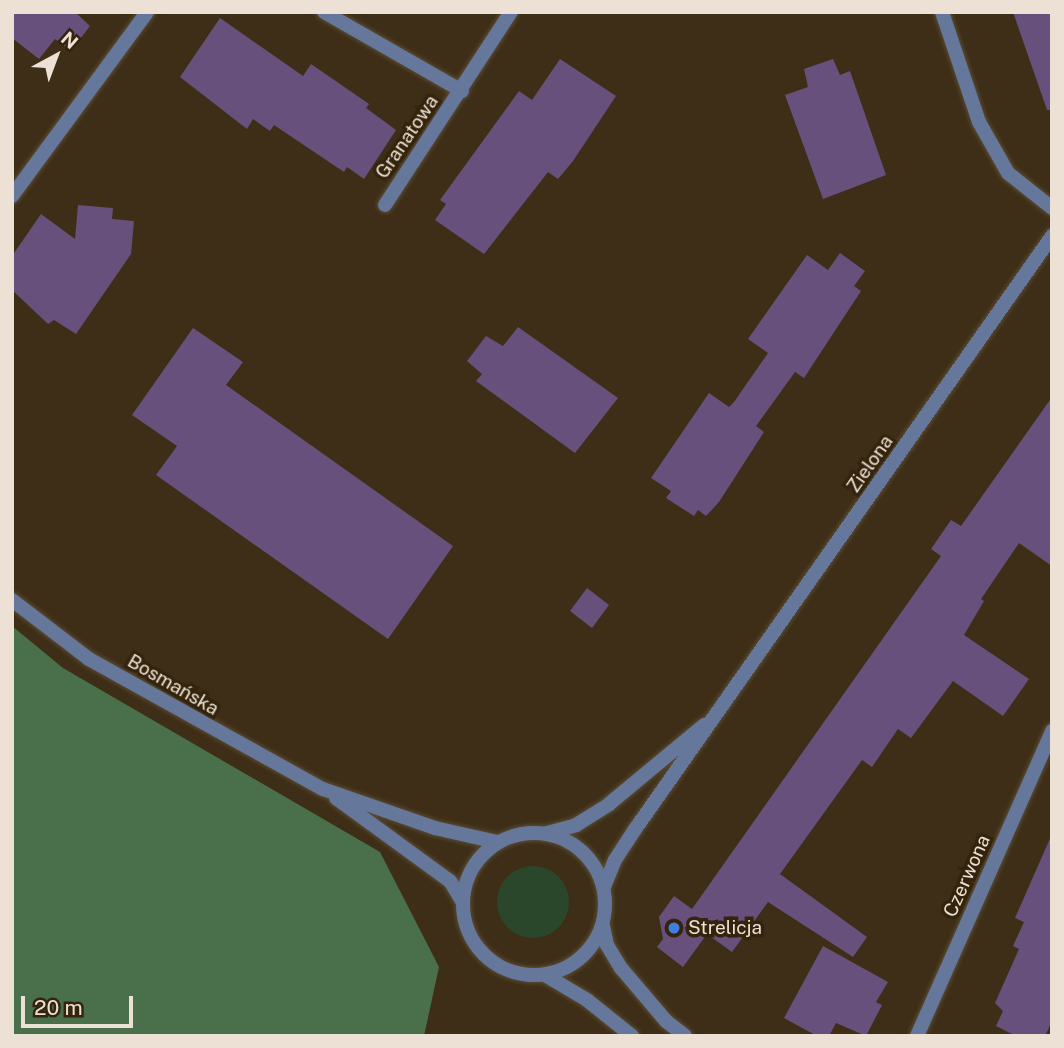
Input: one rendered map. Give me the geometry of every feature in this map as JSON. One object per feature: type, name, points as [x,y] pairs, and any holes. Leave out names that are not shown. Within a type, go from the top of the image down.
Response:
[{"type":"street","points":[[12,196],[147,12]]},
{"type":"street","name":"Granatowa","points":[[324,12],[462,91]]},
{"type":"street","name":"Granatowa","points":[[385,205],[462,91],[511,12]]},
{"type":"street","points":[[942,12],[979,122],[1008,173],[1052,208]]},
{"type":"street","name":"Zielona","points":[[604,887],[615,860],[1052,236]]},
{"type":"street","name":"Bosmańska","points":[[12,600],[89,659],[323,789],[450,881],[462,901]]},
{"type":"street","name":"Zielona","points":[[547,833],[576,825],[609,804],[719,713]]},
{"type":"street","name":"Czerwona","points":[[917,1036],[1052,731]]},
{"type":"street","name":"Bosmańska","points":[[323,789],[435,828],[497,842]]},
{"type":"street","points":[[603,926],[586,953],[560,971],[545,975],[514,972],[486,957],[468,931],[462,901],[473,867],[497,842],[521,834],[547,833],[584,852],[604,887],[603,926],[607,946],[634,984],[685,1036]]},
{"type":"street","points":[[545,975],[587,1000],[632,1036]]},
{"type":"green space","points":[[12,626],[63,668],[380,852],[439,967],[424,1036],[12,1036]]},
{"type":"green space","points":[[533,866],[553,872],[563,882],[569,902],[563,922],[553,932],[533,938],[513,932],[503,922],[497,902],[503,882],[513,872]]},
{"type":"building","points":[[12,12],[75,12],[90,26],[71,51],[55,39],[39,59],[12,38]]},
{"type":"building","points":[[1013,12],[1052,12],[1052,110],[1047,110]]},
{"type":"building","points":[[220,18],[303,76],[311,64],[369,104],[366,108],[396,130],[364,179],[347,167],[344,172],[274,125],[270,131],[253,119],[247,129],[180,77]]},
{"type":"building","points":[[560,59],[616,96],[558,179],[548,172],[484,254],[435,220],[446,204],[440,200],[519,91],[532,100]]},
{"type":"building","points":[[833,59],[840,75],[850,71],[886,175],[823,199],[785,95],[808,87],[804,69]]},
{"type":"building","points":[[78,205],[113,208],[112,219],[134,221],[131,254],[76,334],[54,320],[48,324],[12,290],[12,256],[41,214],[75,239]]},
{"type":"building","points":[[840,253],[865,271],[854,286],[861,291],[804,378],[795,372],[756,426],[764,432],[719,502],[706,516],[698,510],[694,516],[666,498],[671,491],[651,478],[709,393],[729,407],[734,402],[768,353],[748,339],[807,255],[828,270]]},
{"type":"building","points":[[518,327],[618,398],[575,453],[476,381],[482,374],[467,361],[486,336],[503,346]]},
{"type":"building","points":[[193,328],[243,362],[226,385],[453,546],[388,639],[156,475],[177,446],[132,415]]},
{"type":"building","points":[[1052,397],[1052,566],[1019,543],[981,599],[984,601],[964,635],[1029,679],[1003,716],[953,681],[911,738],[898,729],[872,767],[862,760],[780,874],[867,937],[853,957],[768,902],[732,952],[707,934],[683,967],[657,947],[663,939],[659,917],[674,896],[692,909],[941,556],[931,549],[951,520],[961,526]]},
{"type":"building","points":[[587,588],[609,605],[592,628],[570,611]]},
{"type":"building","points":[[1052,834],[1052,1021],[1045,1036],[1016,1036],[996,1026],[1003,1011],[995,1003],[1019,949],[1013,946],[1024,922],[1015,918]]},
{"type":"building","points":[[823,946],[888,982],[876,1002],[882,1005],[866,1036],[836,1023],[829,1036],[817,1036],[784,1018]]},
{"type":"place","name":"Strelicja","points":[[674,928]]}]
